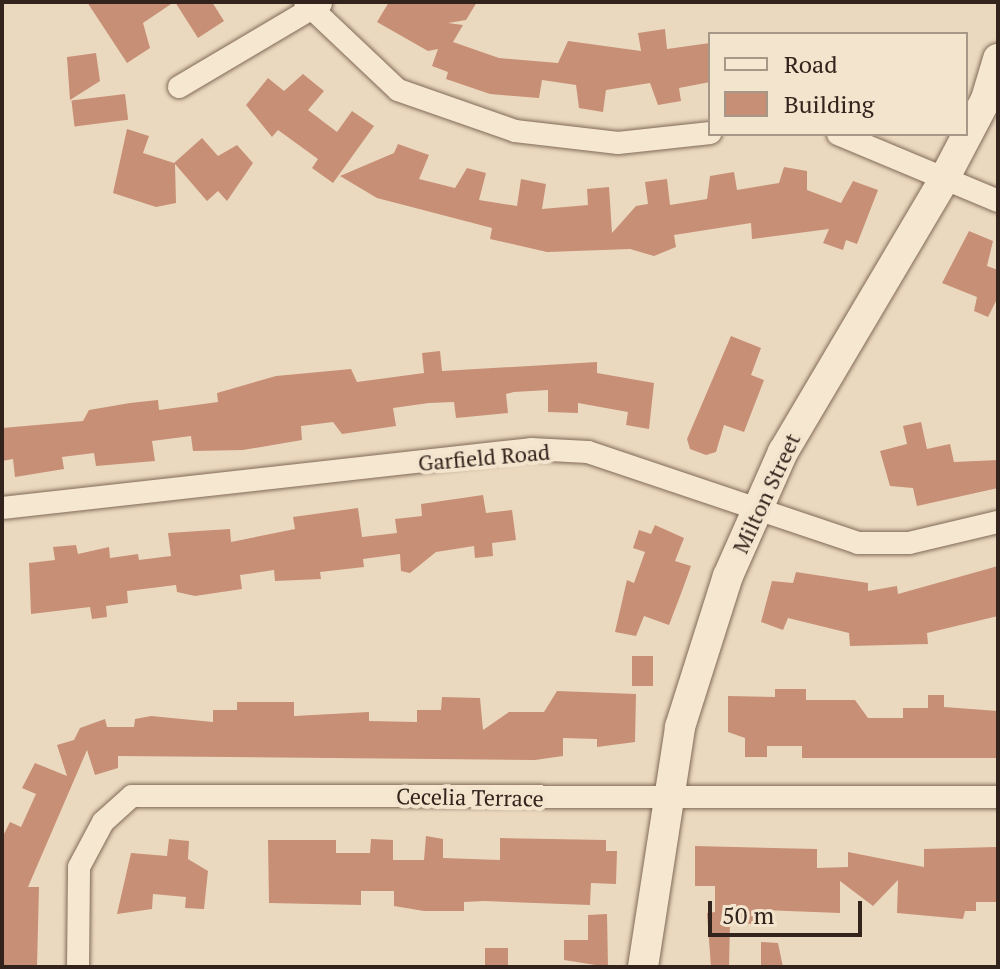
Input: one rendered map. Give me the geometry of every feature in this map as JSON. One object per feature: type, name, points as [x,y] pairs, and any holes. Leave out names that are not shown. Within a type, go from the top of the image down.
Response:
[{"type":"main road","name":"Milton Street","points":[[968,126],[998,59]]},
{"type":"main road","name":"Milton Street","points":[[643,967],[665,799],[706,634],[755,511],[819,384],[943,181],[963,136]]},
{"type":"street","points":[[179,87],[312,5],[398,90],[515,131],[618,143],[708,133]]},
{"type":"street","points":[[842,136],[943,181],[998,201]]},
{"type":"street","name":"Garfield Road","points":[[2,508],[531,449],[588,452],[755,511],[858,543],[909,543],[998,522]]},
{"type":"street","name":"Cecelia Terrace","points":[[78,967],[79,867],[103,822],[132,796],[998,797]]},
{"type":"building","points":[[87,2],[174,2],[143,23],[150,48],[127,63]]},
{"type":"building","points":[[175,2],[212,2],[224,21],[198,38]]},
{"type":"building","points":[[389,2],[477,2],[466,20],[448,23],[463,25],[453,42],[499,58],[558,63],[568,41],[641,51],[638,33],[665,29],[667,49],[708,43],[708,82],[679,88],[681,101],[658,105],[650,83],[606,90],[603,112],[579,108],[576,85],[542,80],[539,98],[490,94],[446,79],[448,72],[432,66],[438,49],[428,51],[377,22]]},
{"type":"building","points":[[96,53],[100,81],[70,100],[67,57]]},
{"type":"building","points":[[303,74],[324,91],[308,110],[337,132],[352,111],[374,126],[333,183],[312,168],[318,159],[278,130],[272,137],[246,105],[268,78],[284,91]]},
{"type":"building","points":[[125,94],[128,120],[75,126],[71,101]]},
{"type":"building","points":[[127,129],[149,136],[143,153],[174,163],[202,138],[218,156],[237,145],[253,163],[227,201],[218,191],[207,201],[175,164],[176,203],[156,207],[113,193]]},
{"type":"building","points":[[398,144],[429,155],[419,179],[455,188],[467,168],[486,173],[479,200],[517,206],[521,179],[546,184],[542,209],[588,205],[587,189],[609,187],[612,233],[636,206],[648,204],[645,182],[667,179],[670,205],[707,199],[710,176],[734,172],[737,190],[779,183],[784,167],[807,171],[807,190],[841,203],[853,181],[878,190],[857,244],[846,240],[843,250],[823,243],[829,229],[752,239],[751,223],[674,235],[676,247],[654,256],[630,249],[547,252],[490,239],[492,228],[377,198],[340,176],[394,153]]},
{"type":"building","points":[[969,231],[993,241],[987,266],[998,270],[998,297],[988,317],[974,311],[977,297],[942,283]]},
{"type":"building","points":[[731,336],[761,348],[751,375],[764,380],[744,432],[724,425],[716,452],[706,455],[690,449],[687,439]]},
{"type":"building","points":[[440,351],[442,371],[597,362],[597,373],[654,383],[649,429],[626,425],[628,412],[578,403],[578,413],[548,412],[548,390],[506,394],[508,413],[456,418],[454,402],[393,408],[396,426],[342,434],[333,422],[301,426],[302,440],[243,450],[193,451],[191,436],[152,441],[155,461],[96,466],[94,453],[62,457],[64,469],[15,477],[13,459],[2,461],[2,428],[83,421],[89,410],[130,403],[158,400],[159,410],[218,402],[217,393],[276,376],[351,369],[357,382],[424,373],[422,353]]},
{"type":"building","points":[[921,422],[927,449],[950,444],[954,462],[998,460],[998,488],[917,506],[913,488],[890,486],[880,451],[907,444],[903,426]]},
{"type":"building","points":[[483,495],[486,513],[512,510],[516,540],[492,543],[493,556],[475,558],[474,546],[436,552],[410,573],[401,571],[400,554],[363,559],[364,567],[320,572],[321,579],[275,581],[274,570],[240,575],[242,589],[195,596],[177,592],[176,585],[127,591],[128,603],[106,606],[107,617],[92,619],[90,607],[31,614],[29,563],[55,560],[53,547],[76,545],[78,554],[109,547],[110,558],[138,554],[139,560],[171,556],[168,533],[230,529],[231,542],[295,529],[293,517],[358,508],[362,537],[397,533],[395,519],[422,516],[421,504]]},
{"type":"building","points":[[655,525],[684,538],[675,561],[691,566],[682,591],[669,625],[644,616],[636,636],[615,632],[627,580],[634,583],[645,552],[633,548],[639,530],[651,534]]},
{"type":"building","points":[[998,566],[998,616],[927,633],[928,644],[850,646],[849,633],[788,618],[783,630],[761,622],[772,581],[793,583],[796,572],[868,583],[868,591],[897,586],[898,594]]},
{"type":"building","points":[[632,656],[653,656],[653,686],[632,686]]},
{"type":"building","points":[[775,689],[806,689],[806,700],[855,700],[868,718],[903,718],[903,708],[928,708],[928,695],[944,695],[944,707],[998,711],[998,758],[802,758],[802,746],[767,746],[767,757],[745,757],[745,738],[728,732],[728,696],[775,697]]},
{"type":"building","points":[[557,691],[636,694],[635,742],[597,747],[597,739],[563,738],[563,756],[535,760],[118,756],[118,768],[95,775],[87,750],[28,887],[39,887],[37,967],[2,967],[2,838],[10,822],[21,827],[36,794],[22,788],[35,763],[67,776],[57,745],[74,740],[80,728],[105,719],[107,727],[134,727],[135,719],[151,716],[213,722],[213,710],[237,710],[237,702],[294,702],[294,716],[369,712],[369,721],[417,722],[417,710],[441,710],[442,697],[480,698],[483,730],[509,712],[544,712]]},
{"type":"building","points":[[426,836],[443,839],[443,858],[500,860],[500,838],[606,840],[606,851],[617,851],[616,884],[591,883],[590,905],[484,901],[464,902],[464,911],[424,911],[394,906],[394,891],[361,891],[361,905],[269,903],[268,840],[336,840],[336,853],[370,853],[371,839],[393,840],[393,860],[424,860]]},
{"type":"building","points":[[169,839],[189,841],[188,859],[208,871],[204,909],[185,908],[186,897],[153,894],[152,909],[117,914],[131,853],[167,856]]},
{"type":"building","points":[[695,846],[817,849],[817,868],[848,867],[848,852],[924,867],[924,849],[996,847],[997,902],[976,902],[976,911],[965,911],[963,919],[897,913],[898,880],[873,906],[840,881],[840,913],[759,910],[759,924],[730,923],[729,967],[711,967],[707,913],[715,912],[715,886],[695,886]]},
{"type":"building","points":[[607,914],[608,967],[564,960],[564,940],[588,940],[588,915]]},
{"type":"building","points":[[761,942],[778,943],[783,967],[761,967]]},
{"type":"building","points":[[485,948],[508,948],[508,967],[485,967]]}]
